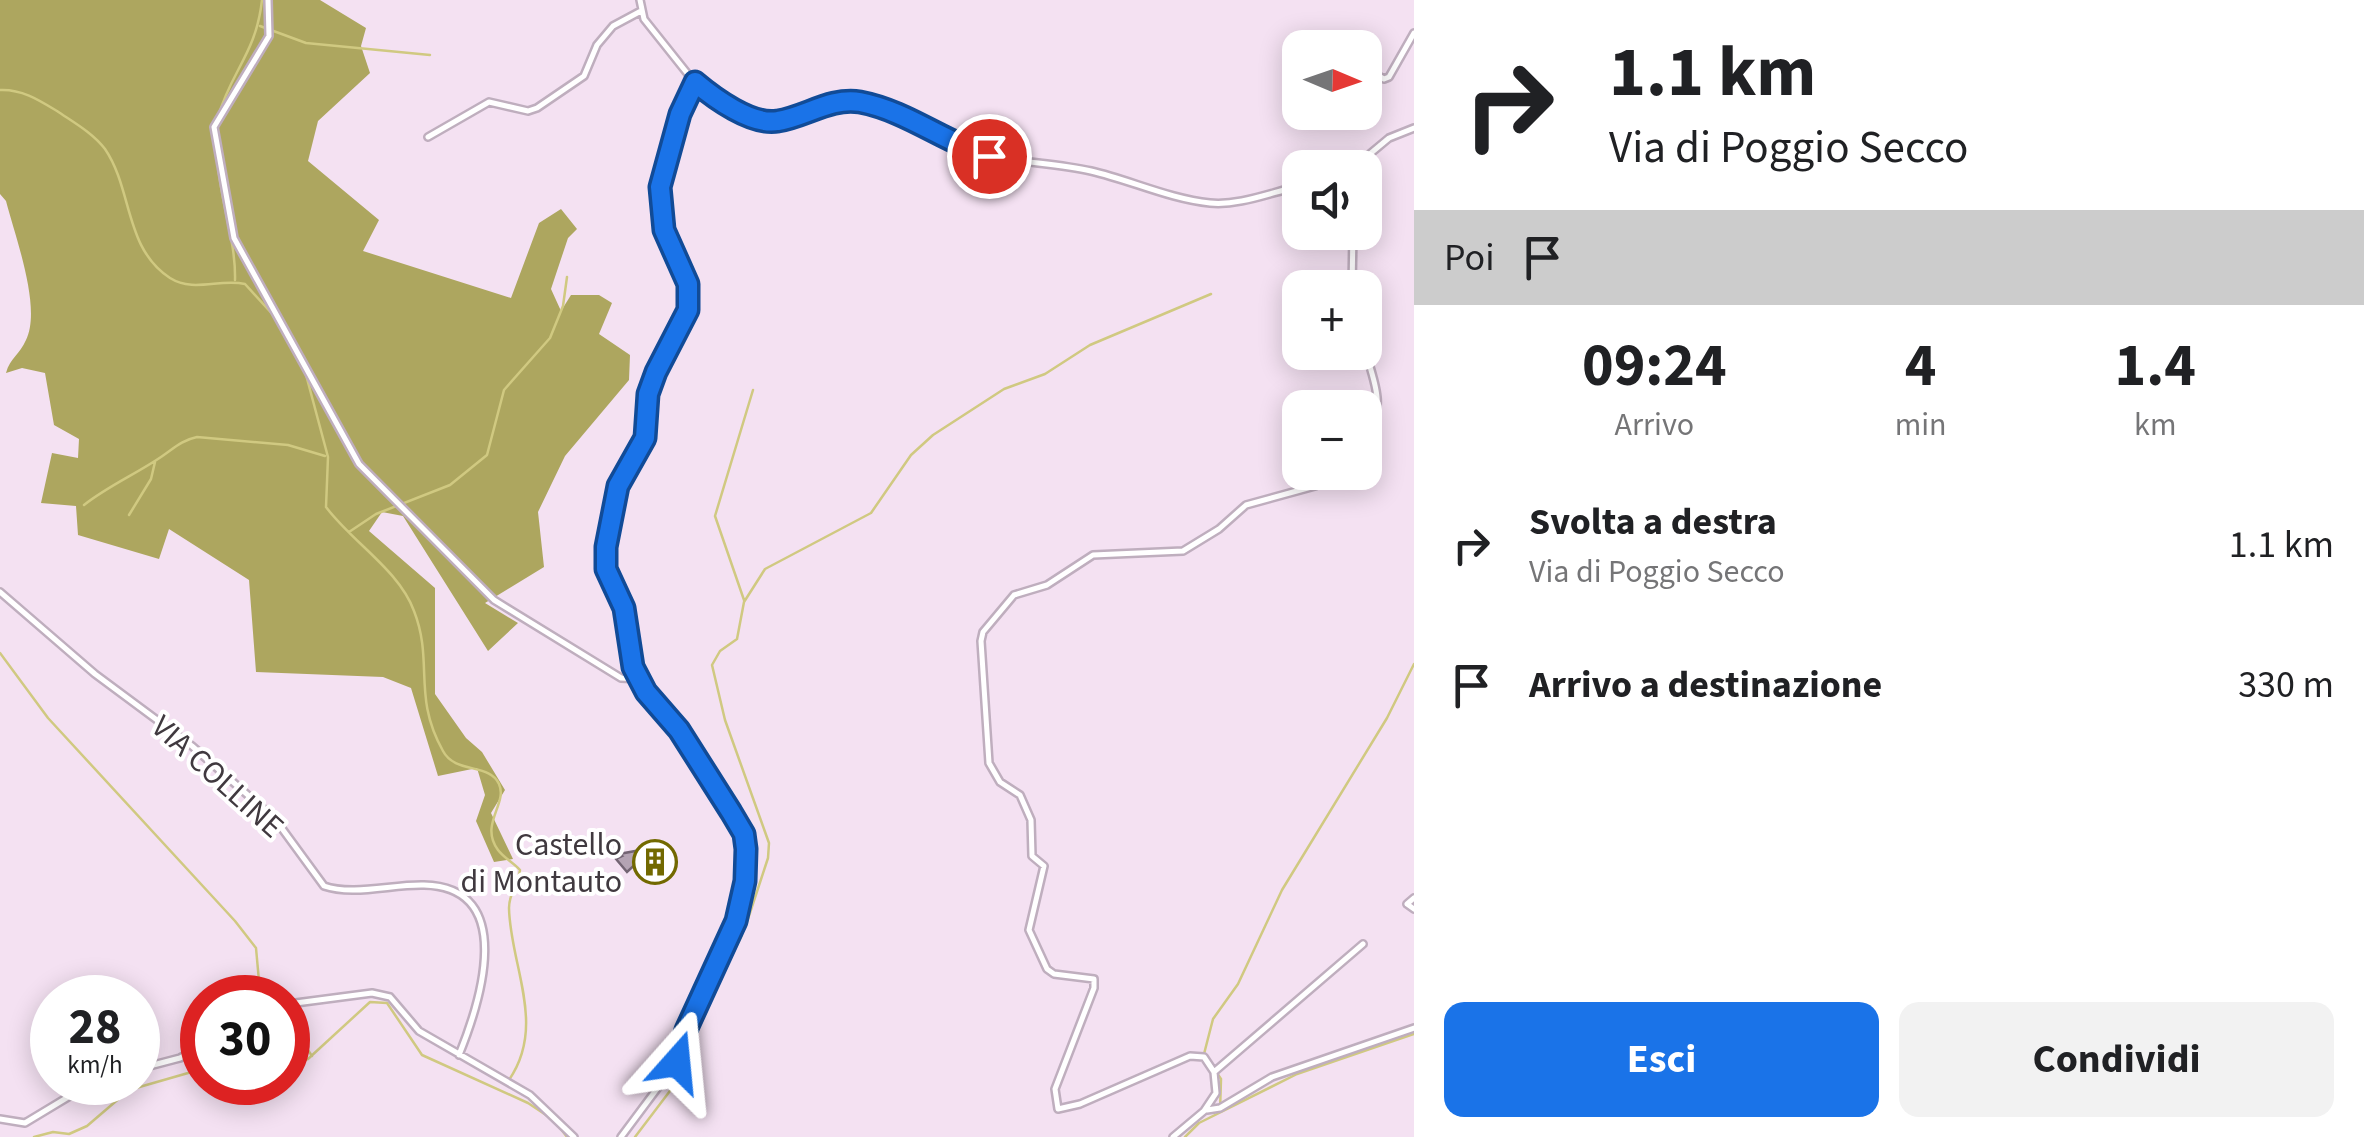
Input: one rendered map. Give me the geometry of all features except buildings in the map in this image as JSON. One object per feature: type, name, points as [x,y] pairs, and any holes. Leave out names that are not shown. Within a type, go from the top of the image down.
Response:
[{"type":"street","points":[[268,0],[269,36],[214,127],[234,238],[359,464],[494,600],[621,678],[639,679]]},
{"type":"street","points":[[640,0],[641,11],[695,82],[712,96],[764,121],[774,122],[856,101],[907,118],[954,145],[989,156],[1093,171],[1207,203],[1227,203],[1282,190]]},
{"type":"street","points":[[428,138],[489,102],[528,111],[538,108],[584,76],[596,45],[613,26],[641,11]]},
{"type":"street","points":[[1382,78],[1389,76],[1414,33]]},
{"type":"street","points":[[621,1137],[677,1062],[686,1030],[734,928],[748,865],[740,828],[679,730],[646,692],[633,667],[624,608],[606,569],[607,533],[618,486],[642,447],[652,384],[688,310],[688,284],[664,230],[660,187],[680,114],[695,82]]},
{"type":"street","points":[[1375,150],[1389,138],[1414,128]]},
{"type":"street","points":[[1173,1137],[1204,1111],[1216,1093],[1214,1072],[1204,1057],[1190,1056],[1080,1104],[1058,1109],[1055,1089],[1094,988],[1094,979],[1054,974],[1047,968],[1030,930],[1044,866],[1032,856],[1031,820],[1020,795],[1000,782],[990,763],[980,641],[987,626],[1014,595],[1047,585],[1093,555],[1183,550],[1219,530],[1246,505],[1300,490]]},
{"type":"street","name":"VIA COLLINE","points":[[0,592],[95,674],[192,746],[275,820],[324,886],[344,889],[427,885],[454,890],[466,898],[481,924],[486,948],[482,994],[459,1055]]},
{"type":"street","points":[[1414,898],[1406,904],[1414,909]]},
{"type":"street","points":[[1214,1072],[1364,944]]},
{"type":"street","points":[[310,1001],[372,993],[390,997],[419,1031],[530,1095],[574,1137]]},
{"type":"street","points":[[1204,1111],[1220,1108],[1272,1076],[1414,1028]]},
{"type":"street","points":[[0,1119],[25,1123],[55,1105]]},
{"type":"shaded area","points":[[0,0],[320,0],[366,28],[361,46],[370,73],[318,121],[308,161],[379,220],[363,251],[511,298],[539,223],[561,209],[577,229],[568,238],[551,289],[561,311],[571,295],[599,295],[612,303],[599,334],[630,355],[629,380],[565,456],[538,512],[544,567],[485,603],[518,623],[488,651],[403,516],[382,512],[369,531],[435,588],[435,694],[466,738],[482,752],[505,790],[491,813],[513,859],[494,862],[476,821],[485,795],[477,768],[438,776],[411,688],[383,677],[256,672],[249,580],[169,529],[159,559],[78,535],[76,506],[41,503],[52,453],[78,458],[79,439],[54,425],[45,373],[22,368],[6,373],[26,340],[31,310],[21,252],[6,201],[0,194]]},
{"type":"waterway","points":[[218,117],[249,49],[262,0]]},
{"type":"waterway","points":[[260,26],[306,43],[430,55]]},
{"type":"waterway","points":[[0,90],[37,99],[100,143],[114,165],[144,251],[155,266],[170,278],[188,284],[245,284],[275,317]]},
{"type":"waterway","points":[[218,165],[235,280]]},
{"type":"waterway","points":[[349,532],[376,514],[450,485],[487,455],[504,390],[550,338],[563,306],[567,277]]},
{"type":"waterway","points":[[745,928],[768,858],[769,843],[725,720],[712,665],[720,651],[737,639],[744,602],[765,569],[871,513],[911,455],[933,435],[1004,389],[1045,374],[1090,345],[1211,294]]},
{"type":"waterway","points":[[305,371],[328,457],[326,507],[407,596],[420,629],[428,713],[443,751],[456,763],[495,777],[499,784],[500,799],[491,832],[498,850],[520,870],[509,908],[526,1016],[520,1059],[509,1080]]},
{"type":"waterway","points":[[744,600],[715,516],[753,390]]},
{"type":"waterway","points":[[84,505],[197,437],[288,445],[325,456]]},
{"type":"waterway","points":[[129,515],[151,479],[155,462]]},
{"type":"waterway","points":[[0,653],[48,718],[235,921],[256,948],[258,975]]},
{"type":"waterway","points":[[1220,1112],[1221,1079],[1204,1054],[1213,1019],[1238,984],[1282,890],[1387,718],[1414,664]]},
{"type":"waterway","points":[[635,1137],[676,1083],[742,935]]},
{"type":"waterway","points":[[310,1057],[370,1002],[387,1003],[422,1055],[528,1103],[555,1121],[567,1137]]},
{"type":"waterway","points":[[1185,1137],[1199,1123],[1297,1074],[1414,1034]]},
{"type":"waterway","points":[[34,1137],[53,1132],[69,1134],[87,1126],[129,1090],[180,1075]]},
{"type":"place","name":"Castello di Montauto","points":[[655,862]]},
{"type":"route","points":[[677,1062],[686,1030],[736,921],[748,865],[744,834],[679,730],[646,692],[633,667],[624,608],[608,578],[606,547],[618,486],[642,447],[648,394],[688,310],[688,284],[670,248],[660,202],[660,187],[680,114],[695,82],[712,96],[764,121],[785,120],[810,110],[856,101],[907,118],[954,145],[989,156]]}]
